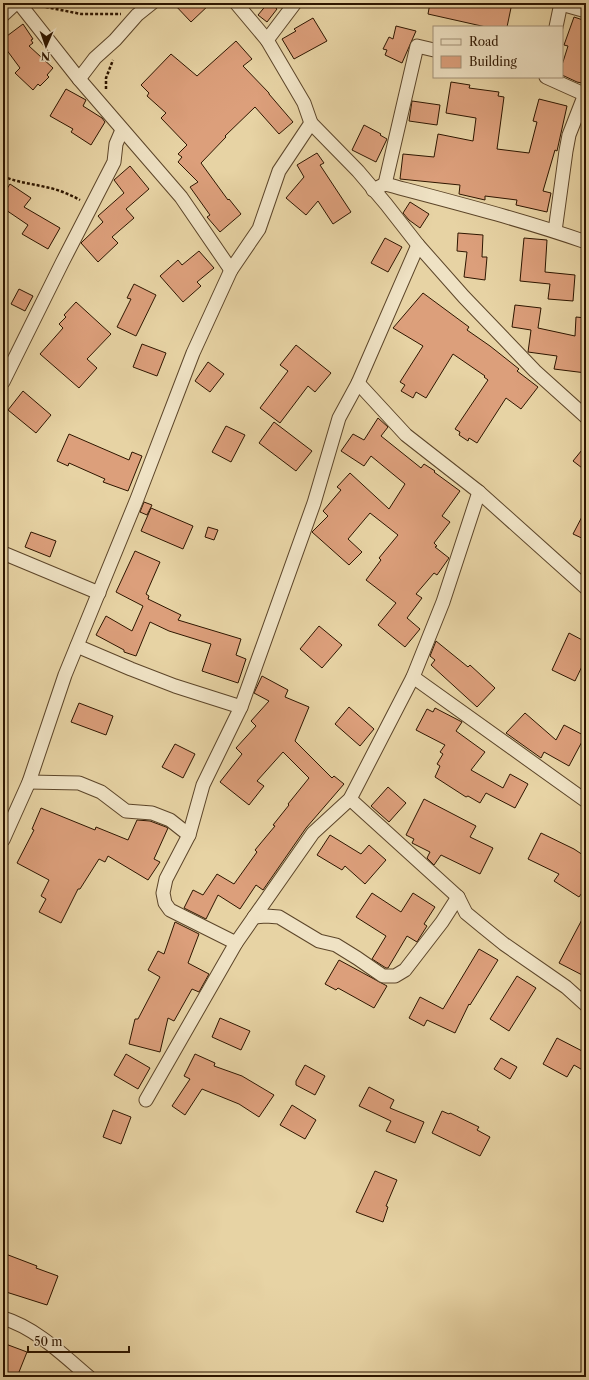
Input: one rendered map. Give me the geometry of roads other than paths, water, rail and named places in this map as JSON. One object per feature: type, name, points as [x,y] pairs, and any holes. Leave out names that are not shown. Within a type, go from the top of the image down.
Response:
[{"type":"street","points":[[3,15],[18,3],[79,79],[180,197],[231,270]]},
{"type":"street","points":[[79,79],[95,58],[115,40],[137,15],[152,3]]},
{"type":"street","points":[[236,3],[267,40],[304,103],[311,123],[358,172],[386,204],[418,245],[464,297],[535,371],[586,417]]},
{"type":"street","points":[[267,40],[295,3]]},
{"type":"street","points":[[556,26],[561,3],[586,11]]},
{"type":"street","points":[[385,184],[417,46],[433,50]]},
{"type":"street","points":[[548,78],[585,95],[569,135],[555,231]]},
{"type":"street","points":[[3,840],[29,782],[77,646],[137,499],[193,353],[231,270],[259,228],[278,171],[311,123]]},
{"type":"street","points":[[3,382],[114,162],[116,144],[122,130]]},
{"type":"street","points":[[373,190],[385,184],[469,206],[555,231],[586,242]]},
{"type":"street","points":[[236,943],[170,910],[163,893],[166,879],[189,835],[203,785],[241,707],[314,503],[339,418],[358,383],[418,245]]},
{"type":"street","points":[[358,383],[406,435],[479,492],[586,588]]},
{"type":"street","points":[[146,1100],[236,943],[313,833],[350,799],[413,677],[443,602],[479,492]]},
{"type":"street","points":[[3,553],[99,593]]},
{"type":"street","points":[[77,646],[175,686],[241,707]]},
{"type":"street","points":[[413,677],[586,801]]},
{"type":"street","points":[[29,782],[80,783],[101,792],[126,811],[152,813],[170,820],[189,835]]},
{"type":"street","points":[[350,799],[458,897],[466,912],[483,927],[504,944],[566,987],[586,1005]]},
{"type":"street","points":[[254,917],[279,917],[319,941],[336,946],[383,976],[395,976],[405,970],[442,922],[458,897]]},
{"type":"street","points":[[3,1318],[14,1321],[35,1334],[89,1377]]}]
